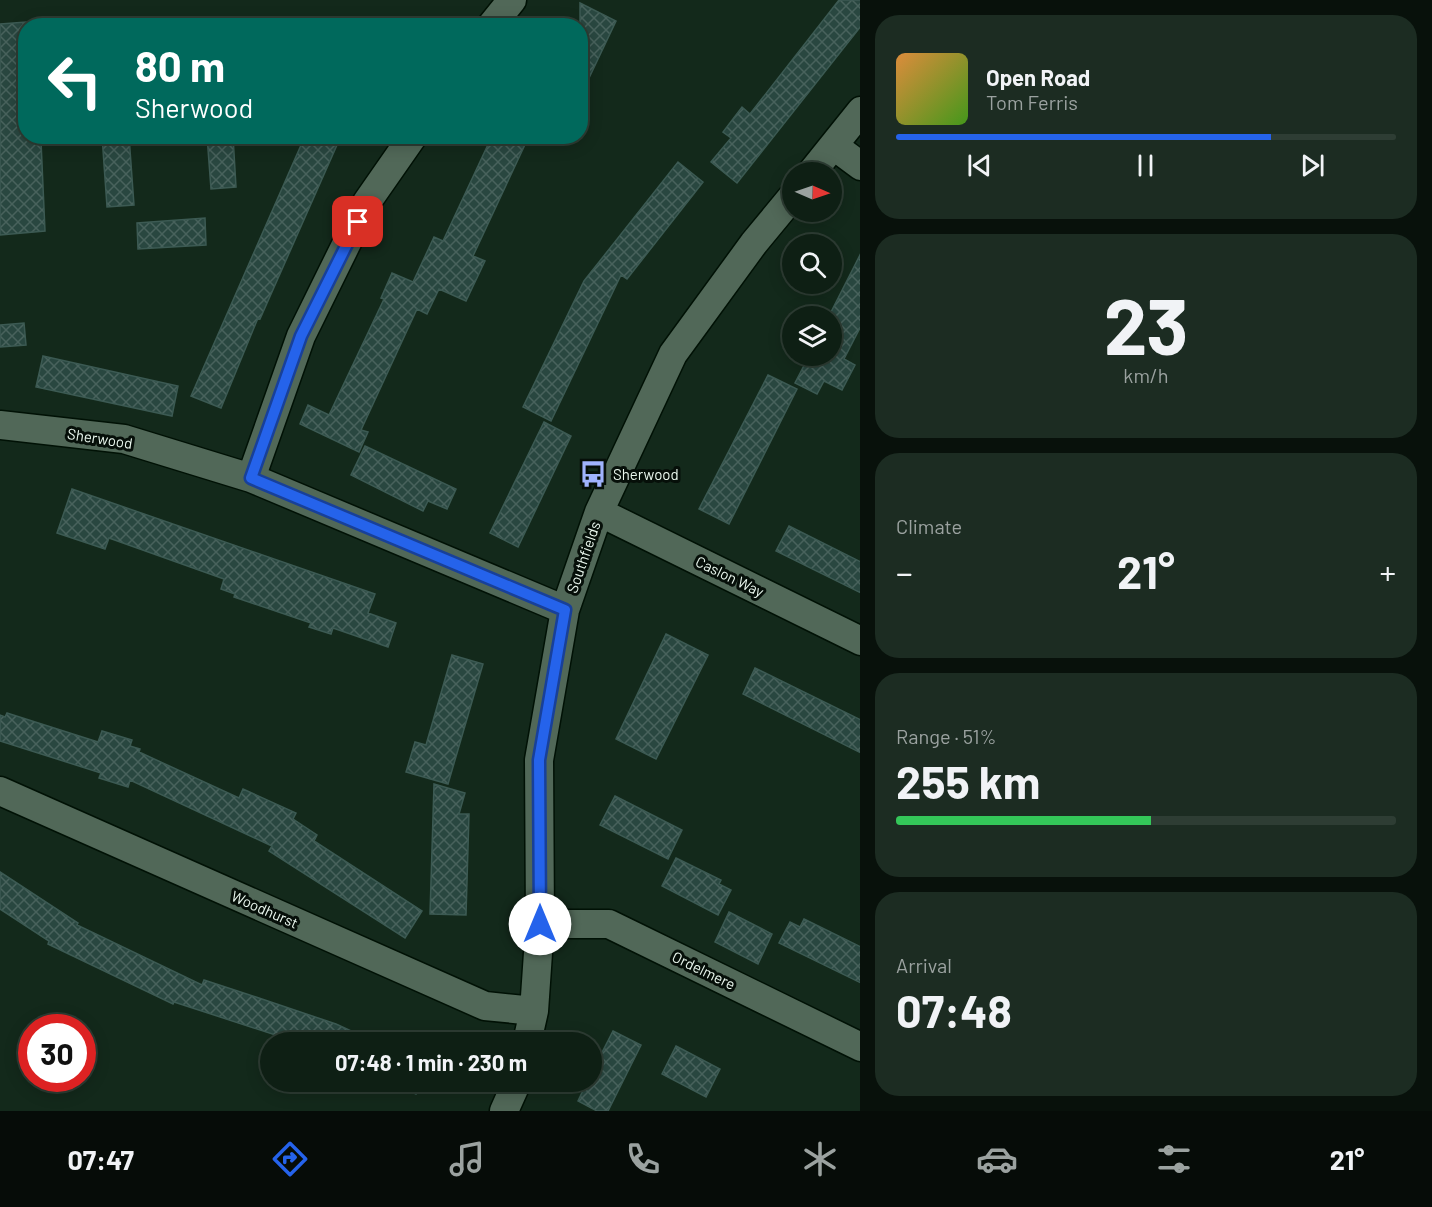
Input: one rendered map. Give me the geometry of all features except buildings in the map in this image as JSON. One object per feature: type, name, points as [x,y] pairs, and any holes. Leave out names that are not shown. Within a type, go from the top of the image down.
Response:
[{"type":"street","points":[[497,18],[512,0]]},
{"type":"street","points":[[820,162],[860,112]]},
{"type":"street","points":[[251,478],[301,336],[367,202],[407,144]]},
{"type":"street","points":[[834,146],[860,165]]},
{"type":"street","name":"Southfields","points":[[529,1032],[534,1011],[540,924],[539,760],[565,610],[599,512],[674,354],[754,243],[782,209]]},
{"type":"street","name":"Sherwood","points":[[0,425],[124,439],[251,478],[565,610]]},
{"type":"street","name":"Caslon Way","points":[[599,512],[860,640]]},
{"type":"street","name":"Woodhurst","points":[[0,791],[485,1006],[534,1011]]},
{"type":"street","name":"Ordelmere","points":[[540,924],[609,924],[860,1047]]},
{"type":"street","points":[[504,1111],[513,1092]]},
{"type":"place","name":"Sherwood","points":[[593,474]]},
{"type":"route","points":[[358,222],[301,336],[251,478],[565,610],[539,760],[540,924]]}]
